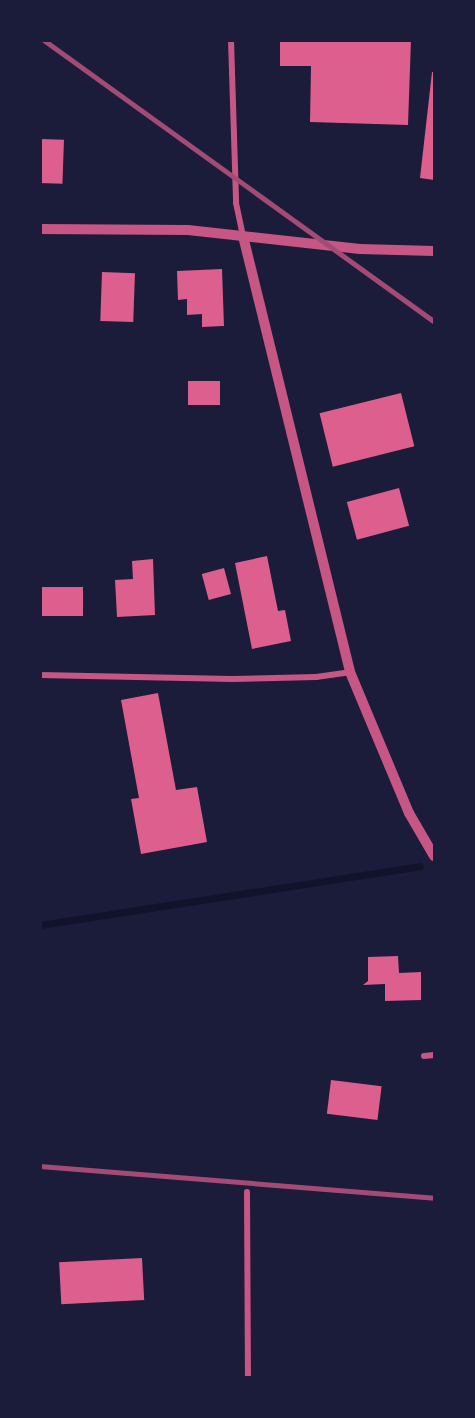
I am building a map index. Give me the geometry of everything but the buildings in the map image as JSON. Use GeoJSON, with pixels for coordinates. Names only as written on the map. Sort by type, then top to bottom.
{"type":"FeatureCollection","features":[{"type":"Feature","properties":{"kind":"street"},"geometry":{"type":"LineString","coordinates":[[231,40],[236,203],[350,672],[409,813],[435,856]]}},
{"type":"Feature","properties":{"kind":"street"},"geometry":{"type":"LineString","coordinates":[[40,229],[188,230],[360,249],[435,251]]}},
{"type":"Feature","properties":{"kind":"street"},"geometry":{"type":"LineString","coordinates":[[40,675],[232,679],[316,677],[350,672]]}},
{"type":"Feature","properties":{"kind":"street"},"geometry":{"type":"LineString","coordinates":[[424,1056],[435,1055]]}},
{"type":"Feature","properties":{"kind":"street"},"geometry":{"type":"LineString","coordinates":[[247,1192],[248,1377]]}},
{"type":"Feature","properties":{"kind":"waterway"},"geometry":{"type":"LineString","coordinates":[[40,925],[419,866]]}},
{"type":"Feature","properties":{"kind":"railway"},"geometry":{"type":"LineString","coordinates":[[44,40],[434,321]]}},
{"type":"Feature","properties":{"kind":"railway"},"geometry":{"type":"LineString","coordinates":[[40,1166],[434,1198]]}}]}
